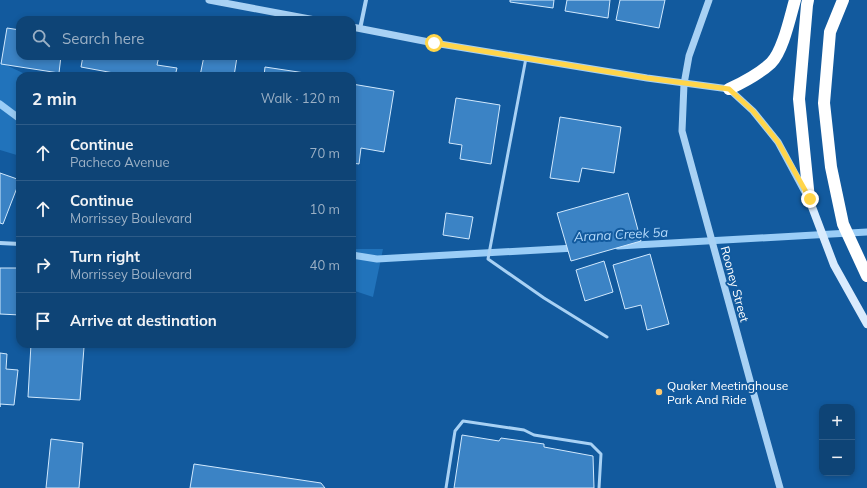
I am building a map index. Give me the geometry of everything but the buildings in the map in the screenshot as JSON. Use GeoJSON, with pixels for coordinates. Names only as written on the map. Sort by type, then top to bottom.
{"type":"FeatureCollection","features":[{"type":"Feature","properties":{"kind":"highway"},"geometry":{"type":"LineString","coordinates":[[729,89],[750,79],[772,62],[782,45],[795,0]]}},
{"type":"Feature","properties":{"kind":"highway"},"geometry":{"type":"LineString","coordinates":[[808,0],[799,99],[810,199]]}},
{"type":"Feature","properties":{"kind":"highway"},"geometry":{"type":"LineString","coordinates":[[843,0],[830,32],[824,103],[831,167],[843,224],[867,276]]}},
{"type":"Feature","properties":{"kind":"main road"},"geometry":{"type":"LineString","coordinates":[[810,199],[834,265],[867,324]]}},
{"type":"Feature","properties":{"kind":"street"},"geometry":{"type":"LineString","coordinates":[[209,0],[294,16]]}},
{"type":"Feature","properties":{"kind":"street"},"geometry":{"type":"LineString","coordinates":[[360,29],[366,0]]}},
{"type":"Feature","properties":{"kind":"street","name":"Rooney Street"},"geometry":{"type":"LineString","coordinates":[[709,0],[690,56],[684,84],[682,131],[780,488]]}},
{"type":"Feature","properties":{"kind":"street"},"geometry":{"type":"LineString","coordinates":[[356,28],[684,84],[729,89],[753,111],[778,142],[810,199]]}},
{"type":"Feature","properties":{"kind":"street"},"geometry":{"type":"LineString","coordinates":[[0,243],[16,244]]}},
{"type":"Feature","properties":{"kind":"lane"},"geometry":{"type":"LineString","coordinates":[[526,58],[488,259],[544,298],[607,337]]}},
{"type":"Feature","properties":{"kind":"lane"},"geometry":{"type":"LineString","coordinates":[[446,488],[455,431],[463,421],[524,430],[534,435],[591,444],[601,454],[599,488]]}},
{"type":"Feature","properties":{"kind":"shaded area"},"geometry":{"type":"Polygon","coordinates":[[[0,62],[21,72],[16,72],[16,155],[0,150],[0,62]]]}},
{"type":"Feature","properties":{"kind":"shaded area"},"geometry":{"type":"Polygon","coordinates":[[[356,249],[383,249],[373,297],[356,291],[356,249]]]}},
{"type":"Feature","properties":{"kind":"waterway"},"geometry":{"type":"LineString","coordinates":[[0,104],[16,116]]}},
{"type":"Feature","properties":{"kind":"waterway","name":"Arana Creek 5a"},"geometry":{"type":"LineString","coordinates":[[618,246],[867,232]]}},
{"type":"Feature","properties":{"kind":"waterway","name":"Arana Creek 5a"},"geometry":{"type":"LineString","coordinates":[[356,256],[377,259],[575,248]]}},
{"type":"Feature","properties":{"kind":"place","name":"Quaker Meetinghouse Park And Ride"},"geometry":{"type":"Point","coordinates":[659,392]}},
{"type":"Feature","properties":{"kind":"route"},"geometry":{"type":"LineString","coordinates":[[434,43],[684,84],[729,89],[753,111],[778,142],[810,199]]}}]}
